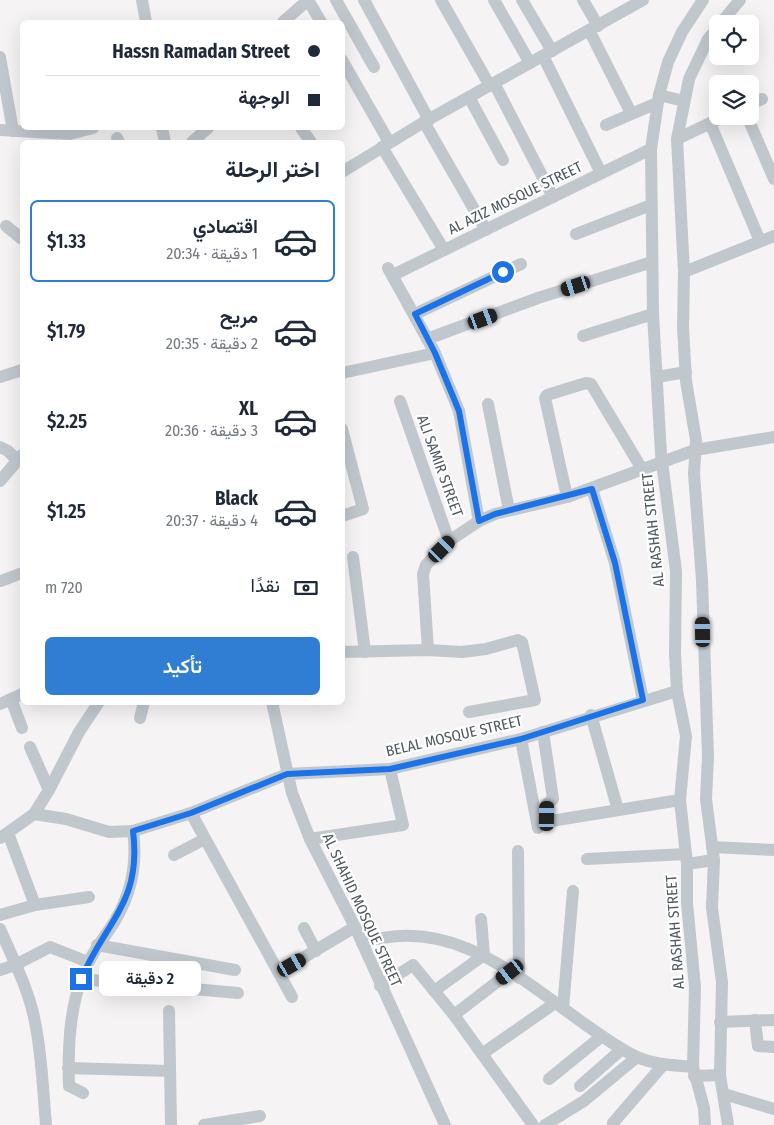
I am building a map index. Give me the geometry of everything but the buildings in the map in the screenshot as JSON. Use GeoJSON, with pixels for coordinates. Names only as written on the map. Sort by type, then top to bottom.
{"type":"FeatureCollection","features":[{"type":"Feature","properties":{"kind":"street"},"geometry":{"type":"LineString","coordinates":[[142,0],[146,20]]}},
{"type":"Feature","properties":{"kind":"street"},"geometry":{"type":"LineString","coordinates":[[285,20],[308,0],[320,20]]}},
{"type":"Feature","properties":{"kind":"street"},"geometry":{"type":"LineString","coordinates":[[336,0],[374,67]]}},
{"type":"Feature","properties":{"kind":"street"},"geometry":{"type":"LineString","coordinates":[[364,0],[426,121],[486,230]]}},
{"type":"Feature","properties":{"kind":"street"},"geometry":{"type":"LineString","coordinates":[[441,0],[492,85],[553,197]]}},
{"type":"Feature","properties":{"kind":"street"},"geometry":{"type":"LineString","coordinates":[[494,0],[530,63]]}},
{"type":"Feature","properties":{"kind":"street"},"geometry":{"type":"LineString","coordinates":[[522,0],[602,173]]}},
{"type":"Feature","properties":{"kind":"street"},"geometry":{"type":"LineString","coordinates":[[583,0],[593,28],[631,113]]}},
{"type":"Feature","properties":{"kind":"street"},"geometry":{"type":"LineString","coordinates":[[345,170],[426,121],[643,0]]}},
{"type":"Feature","properties":{"kind":"street","name":"AL RASHAH STREET"},"geometry":{"type":"LineString","coordinates":[[703,0],[682,32],[668,62],[651,149],[653,314],[671,374],[688,400],[695,429],[691,451],[702,580],[708,757],[706,799],[712,846],[712,908],[720,958],[720,1022],[704,1074]]}},
{"type":"Feature","properties":{"kind":"street"},"geometry":{"type":"LineString","coordinates":[[728,15],[740,0]]}},
{"type":"Feature","properties":{"kind":"street","name":"AL RASHAH STREET"},"geometry":{"type":"LineString","coordinates":[[705,1125],[702,1097],[704,1074],[687,903],[689,860],[680,800],[686,736],[677,691],[674,629],[676,571],[666,460],[671,374],[683,327],[684,272],[677,139],[680,100],[709,38]]}},
{"type":"Feature","properties":{"kind":"street"},"geometry":{"type":"LineString","coordinates":[[0,58],[6,131],[70,134],[85,130]]}},
{"type":"Feature","properties":{"kind":"street"},"geometry":{"type":"LineString","coordinates":[[345,66],[444,250]]}},
{"type":"Feature","properties":{"kind":"street"},"geometry":{"type":"LineString","coordinates":[[469,97],[503,160]]}},
{"type":"Feature","properties":{"kind":"street"},"geometry":{"type":"LineString","coordinates":[[606,126],[660,98],[680,100]]}},
{"type":"Feature","properties":{"kind":"street"},"geometry":{"type":"LineString","coordinates":[[677,139],[709,123]]}},
{"type":"Feature","properties":{"kind":"street"},"geometry":{"type":"LineString","coordinates":[[711,125],[760,241]]}},
{"type":"Feature","properties":{"kind":"street"},"geometry":{"type":"LineString","coordinates":[[751,125],[774,179]]}},
{"type":"Feature","properties":{"kind":"street"},"geometry":{"type":"LineString","coordinates":[[194,140],[206,130]]}},
{"type":"Feature","properties":{"kind":"street"},"geometry":{"type":"LineString","coordinates":[[302,130],[309,140]]}},
{"type":"Feature","properties":{"kind":"street","name":"AL AZIZ MOSQUE STREET"},"geometry":{"type":"LineString","coordinates":[[415,314],[390,272],[444,250],[651,149]]}},
{"type":"Feature","properties":{"kind":"street"},"geometry":{"type":"LineString","coordinates":[[576,234],[652,205]]}},
{"type":"Feature","properties":{"kind":"street"},"geometry":{"type":"LineString","coordinates":[[6,226],[20,237]]}},
{"type":"Feature","properties":{"kind":"street"},"geometry":{"type":"LineString","coordinates":[[684,272],[774,236]]}},
{"type":"Feature","properties":{"kind":"street"},"geometry":{"type":"LineString","coordinates":[[428,339],[538,298],[652,262]]}},
{"type":"Feature","properties":{"kind":"street"},"geometry":{"type":"LineString","coordinates":[[479,521],[459,411],[435,353],[415,314],[521,264]]}},
{"type":"Feature","properties":{"kind":"street"},"geometry":{"type":"LineString","coordinates":[[583,336],[653,314]]}},
{"type":"Feature","properties":{"kind":"street"},"geometry":{"type":"LineString","coordinates":[[345,372],[435,353]]}},
{"type":"Feature","properties":{"kind":"street"},"geometry":{"type":"LineString","coordinates":[[0,377],[20,371]]}},
{"type":"Feature","properties":{"kind":"street"},"geometry":{"type":"LineString","coordinates":[[567,497],[545,398],[547,395],[586,383],[591,384],[642,469]]}},
{"type":"Feature","properties":{"kind":"street","name":"ALI SAMIR STREET"},"geometry":{"type":"LineString","coordinates":[[400,402],[450,541]]}},
{"type":"Feature","properties":{"kind":"street"},"geometry":{"type":"LineString","coordinates":[[488,404],[509,510]]}},
{"type":"Feature","properties":{"kind":"street"},"geometry":{"type":"LineString","coordinates":[[428,650],[422,574],[426,566],[450,541],[479,521],[509,510],[567,497],[592,489],[691,451],[774,437]]}},
{"type":"Feature","properties":{"kind":"street"},"geometry":{"type":"LineString","coordinates":[[345,440],[363,507],[361,511],[345,515]]}},
{"type":"Feature","properties":{"kind":"street"},"geometry":{"type":"LineString","coordinates":[[0,447],[20,458],[0,481]]}},
{"type":"Feature","properties":{"kind":"street"},"geometry":{"type":"LineString","coordinates":[[592,489],[615,563],[643,700]]}},
{"type":"Feature","properties":{"kind":"street"},"geometry":{"type":"LineString","coordinates":[[353,557],[365,652]]}},
{"type":"Feature","properties":{"kind":"street"},"geometry":{"type":"LineString","coordinates":[[0,580],[20,574]]}},
{"type":"Feature","properties":{"kind":"street"},"geometry":{"type":"LineString","coordinates":[[345,652],[428,650],[462,652],[486,649],[518,640],[522,642],[534,700],[469,712]]}},
{"type":"Feature","properties":{"kind":"street","name":"BELAL MOSQUE STREET"},"geometry":{"type":"LineString","coordinates":[[34,814],[66,819],[109,832],[133,831],[191,813],[287,774],[390,769],[521,739],[591,715],[677,691]]}},
{"type":"Feature","properties":{"kind":"street"},"geometry":{"type":"LineString","coordinates":[[11,699],[22,728]]}},
{"type":"Feature","properties":{"kind":"street"},"geometry":{"type":"LineString","coordinates":[[35,905],[2,836],[34,814],[49,790],[79,732],[97,705]]}},
{"type":"Feature","properties":{"kind":"street"},"geometry":{"type":"LineString","coordinates":[[140,718],[143,705]]}},
{"type":"Feature","properties":{"kind":"street","name":"AL SHAHID MOSQUE STREET"},"geometry":{"type":"LineString","coordinates":[[273,705],[287,774],[310,839],[355,928],[445,1125]]}},
{"type":"Feature","properties":{"kind":"street"},"geometry":{"type":"LineString","coordinates":[[591,715],[618,810]]}},
{"type":"Feature","properties":{"kind":"street"},"geometry":{"type":"LineString","coordinates":[[543,732],[553,799],[547,804],[547,816],[552,821],[680,800]]}},
{"type":"Feature","properties":{"kind":"street"},"geometry":{"type":"LineString","coordinates":[[521,739],[538,828]]}},
{"type":"Feature","properties":{"kind":"street"},"geometry":{"type":"LineString","coordinates":[[30,747],[49,790]]}},
{"type":"Feature","properties":{"kind":"street"},"geometry":{"type":"LineString","coordinates":[[310,839],[403,825],[390,769]]}},
{"type":"Feature","properties":{"kind":"street"},"geometry":{"type":"LineString","coordinates":[[191,813],[292,996]]}},
{"type":"Feature","properties":{"kind":"street"},"geometry":{"type":"LineString","coordinates":[[83,1092],[69,1087],[68,1068],[72,1013],[81,979],[88,962],[119,915],[132,882],[135,865],[133,831]]}},
{"type":"Feature","properties":{"kind":"street"},"geometry":{"type":"LineString","coordinates":[[174,856],[205,839]]}},
{"type":"Feature","properties":{"kind":"street"},"geometry":{"type":"LineString","coordinates":[[712,846],[774,850]]}},
{"type":"Feature","properties":{"kind":"street"},"geometry":{"type":"LineString","coordinates":[[514,975],[518,851]]}},
{"type":"Feature","properties":{"kind":"street"},"geometry":{"type":"LineString","coordinates":[[587,859],[711,860]]}},
{"type":"Feature","properties":{"kind":"street"},"geometry":{"type":"LineString","coordinates":[[559,1006],[572,891]]}},
{"type":"Feature","properties":{"kind":"street"},"geometry":{"type":"LineString","coordinates":[[0,916],[35,905],[90,898]]}},
{"type":"Feature","properties":{"kind":"street"},"geometry":{"type":"LineString","coordinates":[[481,919],[484,955]]}},
{"type":"Feature","properties":{"kind":"street"},"geometry":{"type":"LineString","coordinates":[[304,928],[316,950]]}},
{"type":"Feature","properties":{"kind":"street"},"geometry":{"type":"LineString","coordinates":[[279,972],[355,928]]}},
{"type":"Feature","properties":{"kind":"street"},"geometry":{"type":"LineString","coordinates":[[0,929],[35,1020],[40,1053],[46,1125]]}},
{"type":"Feature","properties":{"kind":"street"},"geometry":{"type":"LineString","coordinates":[[362,943],[399,934],[418,934],[454,942],[484,955],[602,1036],[637,1057],[704,1074]]}},
{"type":"Feature","properties":{"kind":"street"},"geometry":{"type":"LineString","coordinates":[[97,946],[235,970]]}},
{"type":"Feature","properties":{"kind":"street"},"geometry":{"type":"LineString","coordinates":[[0,970],[15,965],[50,947],[88,962]]}},
{"type":"Feature","properties":{"kind":"street"},"geometry":{"type":"LineString","coordinates":[[434,991],[484,955]]}},
{"type":"Feature","properties":{"kind":"street"},"geometry":{"type":"LineString","coordinates":[[380,986],[412,964],[454,1015],[533,1125]]}},
{"type":"Feature","properties":{"kind":"street"},"geometry":{"type":"LineString","coordinates":[[454,1015],[514,975]]}},
{"type":"Feature","properties":{"kind":"street"},"geometry":{"type":"LineString","coordinates":[[81,979],[238,993]]}},
{"type":"Feature","properties":{"kind":"street"},"geometry":{"type":"LineString","coordinates":[[482,1054],[559,1006]]}},
{"type":"Feature","properties":{"kind":"street"},"geometry":{"type":"LineString","coordinates":[[169,1011],[170,1125]]}},
{"type":"Feature","properties":{"kind":"street"},"geometry":{"type":"LineString","coordinates":[[755,1020],[757,1045],[760,1048],[774,1047]]}},
{"type":"Feature","properties":{"kind":"street"},"geometry":{"type":"LineString","coordinates":[[720,1022],[774,1020]]}},
{"type":"Feature","properties":{"kind":"street"},"geometry":{"type":"LineString","coordinates":[[549,1079],[602,1036]]}},
{"type":"Feature","properties":{"kind":"street"},"geometry":{"type":"LineString","coordinates":[[580,1086],[622,1049]]}},
{"type":"Feature","properties":{"kind":"street"},"geometry":{"type":"LineString","coordinates":[[545,1125],[584,1100],[637,1057]]}},
{"type":"Feature","properties":{"kind":"street"},"geometry":{"type":"LineString","coordinates":[[613,1123],[663,1065]]}},
{"type":"Feature","properties":{"kind":"street"},"geometry":{"type":"LineString","coordinates":[[68,1068],[170,1071]]}},
{"type":"Feature","properties":{"kind":"street","name":"AL RASHAH STREET"},"geometry":{"type":"LineString","coordinates":[[704,1074],[724,1094],[728,1125]]}},
{"type":"Feature","properties":{"kind":"street"},"geometry":{"type":"LineString","coordinates":[[724,1094],[774,1109]]}},
{"type":"Feature","properties":{"kind":"street"},"geometry":{"type":"LineString","coordinates":[[204,1125],[260,1116]]}},
{"type":"Feature","properties":{"kind":"route"},"geometry":{"type":"LineString","coordinates":[[81,979],[97,946],[119,915],[132,882],[135,865],[133,831],[191,813],[287,774],[390,769],[521,739],[591,715],[643,700],[615,563],[592,489],[567,497],[509,510],[479,521],[459,411],[435,353],[415,314],[503,272]]}}]}
